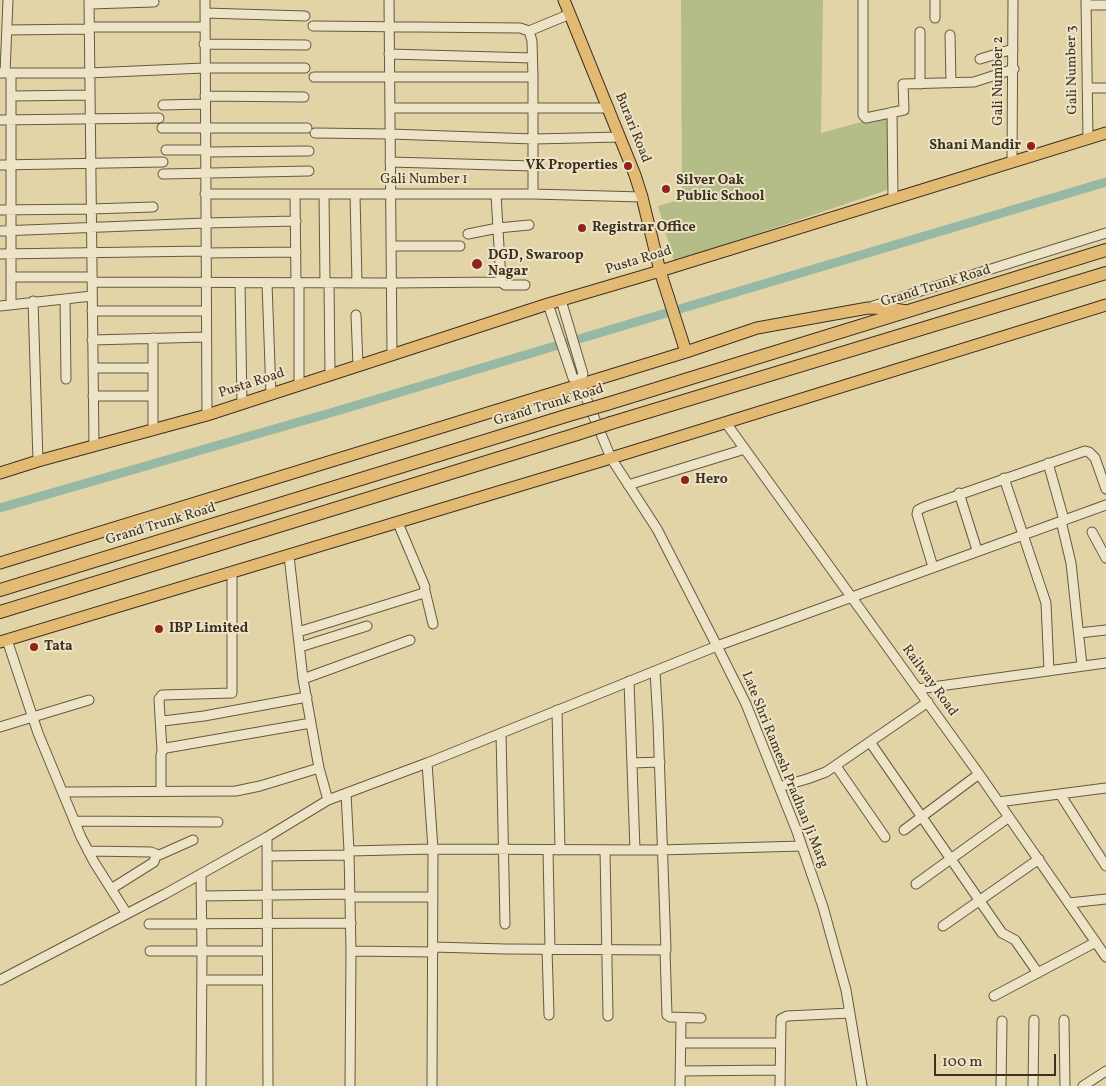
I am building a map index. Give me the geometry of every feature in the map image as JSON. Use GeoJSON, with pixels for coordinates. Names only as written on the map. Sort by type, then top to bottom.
{"type":"FeatureCollection","features":[{"type":"Feature","properties":{"kind":"highway","name":"Grand Trunk Road"},"geometry":{"type":"LineString","coordinates":[[0,590],[1106,250]]}},
{"type":"Feature","properties":{"kind":"highway"},"geometry":{"type":"LineString","coordinates":[[0,612],[611,423],[1106,273]]}},
{"type":"Feature","properties":{"kind":"main road","name":"Burari Road"},"geometry":{"type":"LineString","coordinates":[[564,0],[620,137],[642,197],[660,271],[686,352]]}},
{"type":"Feature","properties":{"kind":"main road","name":"Pusta Road"},"geometry":{"type":"LineString","coordinates":[[0,474],[38,461],[242,404],[392,353],[548,304],[1106,133]]}},
{"type":"Feature","properties":{"kind":"main road"},"geometry":{"type":"LineString","coordinates":[[4,641],[232,574],[1106,306]]}},
{"type":"Feature","properties":{"kind":"main road"},"geometry":{"type":"LineString","coordinates":[[0,563],[580,382],[686,352],[758,328],[868,308],[894,308],[907,311]]}},
{"type":"Feature","properties":{"kind":"street"},"geometry":{"type":"LineString","coordinates":[[8,0],[4,28],[5,73],[12,96],[11,305]]}},
{"type":"Feature","properties":{"kind":"street"},"geometry":{"type":"LineString","coordinates":[[205,0],[207,414]]}},
{"type":"Feature","properties":{"kind":"street"},"geometry":{"type":"LineString","coordinates":[[389,0],[392,353]]}},
{"type":"Feature","properties":{"kind":"street"},"geometry":{"type":"LineString","coordinates":[[863,0],[864,115],[869,118],[904,110],[903,84],[974,82],[1014,69]]}},
{"type":"Feature","properties":{"kind":"street"},"geometry":{"type":"LineString","coordinates":[[935,0],[935,18]]}},
{"type":"Feature","properties":{"kind":"street","name":"Gali Number 2"},"geometry":{"type":"LineString","coordinates":[[1012,162],[1013,0]]}},
{"type":"Feature","properties":{"kind":"street"},"geometry":{"type":"LineString","coordinates":[[94,446],[89,2],[154,2]]}},
{"type":"Feature","properties":{"kind":"street"},"geometry":{"type":"LineString","coordinates":[[1086,2],[1106,4]]}},
{"type":"Feature","properties":{"kind":"street","name":"Gali Number 3"},"geometry":{"type":"LineString","coordinates":[[1086,2],[1088,139]]}},
{"type":"Feature","properties":{"kind":"street"},"geometry":{"type":"LineString","coordinates":[[205,13],[305,16]]}},
{"type":"Feature","properties":{"kind":"street"},"geometry":{"type":"LineString","coordinates":[[313,26],[520,28],[529,31],[570,14]]}},
{"type":"Feature","properties":{"kind":"street"},"geometry":{"type":"LineString","coordinates":[[4,28],[204,27]]}},
{"type":"Feature","properties":{"kind":"street"},"geometry":{"type":"LineString","coordinates":[[529,31],[532,41],[534,194]]}},
{"type":"Feature","properties":{"kind":"street"},"geometry":{"type":"LineString","coordinates":[[920,32],[920,84]]}},
{"type":"Feature","properties":{"kind":"street"},"geometry":{"type":"LineString","coordinates":[[950,35],[951,83]]}},
{"type":"Feature","properties":{"kind":"street"},"geometry":{"type":"LineString","coordinates":[[204,44],[306,44]]}},
{"type":"Feature","properties":{"kind":"street"},"geometry":{"type":"LineString","coordinates":[[980,59],[1013,49]]}},
{"type":"Feature","properties":{"kind":"street"},"geometry":{"type":"LineString","coordinates":[[389,54],[532,58]]}},
{"type":"Feature","properties":{"kind":"street"},"geometry":{"type":"LineString","coordinates":[[5,73],[89,74],[204,68],[305,68]]}},
{"type":"Feature","properties":{"kind":"street"},"geometry":{"type":"LineString","coordinates":[[314,78],[533,77]]}},
{"type":"Feature","properties":{"kind":"street"},"geometry":{"type":"LineString","coordinates":[[1087,88],[1106,88]]}},
{"type":"Feature","properties":{"kind":"street"},"geometry":{"type":"LineString","coordinates":[[12,96],[90,95]]}},
{"type":"Feature","properties":{"kind":"street"},"geometry":{"type":"LineString","coordinates":[[163,105],[205,100],[304,97]]}},
{"type":"Feature","properties":{"kind":"street"},"geometry":{"type":"LineString","coordinates":[[390,108],[608,108]]}},
{"type":"Feature","properties":{"kind":"street"},"geometry":{"type":"LineString","coordinates":[[892,112],[893,198]]}},
{"type":"Feature","properties":{"kind":"street"},"geometry":{"type":"LineString","coordinates":[[0,120],[159,118]]}},
{"type":"Feature","properties":{"kind":"street"},"geometry":{"type":"LineString","coordinates":[[162,128],[307,128]]}},
{"type":"Feature","properties":{"kind":"street"},"geometry":{"type":"LineString","coordinates":[[315,133],[534,138],[620,137]]}},
{"type":"Feature","properties":{"kind":"street"},"geometry":{"type":"LineString","coordinates":[[166,150],[309,151]]}},
{"type":"Feature","properties":{"kind":"street"},"geometry":{"type":"LineString","coordinates":[[0,165],[163,162]]}},
{"type":"Feature","properties":{"kind":"street"},"geometry":{"type":"LineString","coordinates":[[390,162],[533,166]]}},
{"type":"Feature","properties":{"kind":"street"},"geometry":{"type":"LineString","coordinates":[[163,174],[309,171]]}},
{"type":"Feature","properties":{"kind":"street","name":"Gali Number 1"},"geometry":{"type":"LineString","coordinates":[[205,194],[390,193],[642,197]]}},
{"type":"Feature","properties":{"kind":"street"},"geometry":{"type":"LineString","coordinates":[[295,194],[299,384]]}},
{"type":"Feature","properties":{"kind":"street"},"geometry":{"type":"LineString","coordinates":[[324,194],[330,374]]}},
{"type":"Feature","properties":{"kind":"street"},"geometry":{"type":"LineString","coordinates":[[355,194],[357,283]]}},
{"type":"Feature","properties":{"kind":"street"},"geometry":{"type":"LineString","coordinates":[[496,194],[501,282]]}},
{"type":"Feature","properties":{"kind":"street"},"geometry":{"type":"LineString","coordinates":[[0,210],[153,207]]}},
{"type":"Feature","properties":{"kind":"street"},"geometry":{"type":"LineString","coordinates":[[0,231],[296,221]]}},
{"type":"Feature","properties":{"kind":"street"},"geometry":{"type":"LineString","coordinates":[[468,234],[498,228],[529,225]]}},
{"type":"Feature","properties":{"kind":"street"},"geometry":{"type":"LineString","coordinates":[[868,308],[1106,233]]}},
{"type":"Feature","properties":{"kind":"street"},"geometry":{"type":"LineString","coordinates":[[391,246],[460,246]]}},
{"type":"Feature","properties":{"kind":"street"},"geometry":{"type":"LineString","coordinates":[[0,254],[296,252]]}},
{"type":"Feature","properties":{"kind":"street"},"geometry":{"type":"LineString","coordinates":[[11,277],[240,283],[391,284],[501,282],[505,285],[525,285]]}},
{"type":"Feature","properties":{"kind":"street"},"geometry":{"type":"LineString","coordinates":[[240,283],[242,404]]}},
{"type":"Feature","properties":{"kind":"street"},"geometry":{"type":"LineString","coordinates":[[267,283],[271,394]]}},
{"type":"Feature","properties":{"kind":"street"},"geometry":{"type":"LineString","coordinates":[[0,306],[92,296]]}},
{"type":"Feature","properties":{"kind":"street"},"geometry":{"type":"LineString","coordinates":[[65,298],[66,379]]}},
{"type":"Feature","properties":{"kind":"street"},"geometry":{"type":"LineString","coordinates":[[548,304],[573,378],[580,382],[583,374],[562,300]]}},
{"type":"Feature","properties":{"kind":"street"},"geometry":{"type":"LineString","coordinates":[[33,301],[38,461]]}},
{"type":"Feature","properties":{"kind":"street"},"geometry":{"type":"LineString","coordinates":[[92,311],[206,311]]}},
{"type":"Feature","properties":{"kind":"street"},"geometry":{"type":"LineString","coordinates":[[356,315],[358,365]]}},
{"type":"Feature","properties":{"kind":"street"},"geometry":{"type":"LineString","coordinates":[[92,340],[206,337]]}},
{"type":"Feature","properties":{"kind":"street"},"geometry":{"type":"LineString","coordinates":[[153,338],[153,429]]}},
{"type":"Feature","properties":{"kind":"street"},"geometry":{"type":"LineString","coordinates":[[93,368],[153,368]]}},
{"type":"Feature","properties":{"kind":"street","name":"Late Shri Ramesh Pradhan Ji Marg"},"geometry":{"type":"LineString","coordinates":[[580,382],[611,458],[657,529],[746,704],[802,846],[823,908],[850,1013],[862,1086]]}},
{"type":"Feature","properties":{"kind":"street"},"geometry":{"type":"LineString","coordinates":[[93,396],[153,396]]}},
{"type":"Feature","properties":{"kind":"street","name":"Railway Road"},"geometry":{"type":"LineString","coordinates":[[726,423],[928,702],[1106,957]]}},
{"type":"Feature","properties":{"kind":"street"},"geometry":{"type":"LineString","coordinates":[[628,485],[745,449]]}},
{"type":"Feature","properties":{"kind":"street"},"geometry":{"type":"LineString","coordinates":[[933,567],[917,514],[918,510],[924,506],[1080,452],[1089,452],[1095,458],[1106,490]]}},
{"type":"Feature","properties":{"kind":"street"},"geometry":{"type":"LineString","coordinates":[[1048,463],[1063,520],[1071,563],[1082,666]]}},
{"type":"Feature","properties":{"kind":"street"},"geometry":{"type":"LineString","coordinates":[[1004,478],[1046,603],[1048,671]]}},
{"type":"Feature","properties":{"kind":"street"},"geometry":{"type":"LineString","coordinates":[[959,494],[978,550]]}},
{"type":"Feature","properties":{"kind":"street"},"geometry":{"type":"LineString","coordinates":[[0,980],[201,875],[328,800],[346,792],[427,763],[717,646],[1106,505]]}},
{"type":"Feature","properties":{"kind":"street"},"geometry":{"type":"LineString","coordinates":[[398,523],[425,591],[433,624]]}},
{"type":"Feature","properties":{"kind":"street"},"geometry":{"type":"LineString","coordinates":[[1092,532],[1106,558]]}},
{"type":"Feature","properties":{"kind":"street"},"geometry":{"type":"LineString","coordinates":[[289,556],[303,680],[319,768],[328,800]]}},
{"type":"Feature","properties":{"kind":"street"},"geometry":{"type":"LineString","coordinates":[[161,792],[162,751],[159,699],[162,695],[232,693],[232,574]]}},
{"type":"Feature","properties":{"kind":"street"},"geometry":{"type":"LineString","coordinates":[[298,632],[422,594],[425,591]]}},
{"type":"Feature","properties":{"kind":"street"},"geometry":{"type":"LineString","coordinates":[[300,647],[367,626]]}},
{"type":"Feature","properties":{"kind":"street"},"geometry":{"type":"LineString","coordinates":[[1079,633],[1106,630]]}},
{"type":"Feature","properties":{"kind":"street"},"geometry":{"type":"LineString","coordinates":[[303,680],[410,640]]}},
{"type":"Feature","properties":{"kind":"street"},"geometry":{"type":"LineString","coordinates":[[4,641],[88,851],[127,914]]}},
{"type":"Feature","properties":{"kind":"street"},"geometry":{"type":"LineString","coordinates":[[918,689],[1106,663]]}},
{"type":"Feature","properties":{"kind":"street"},"geometry":{"type":"LineString","coordinates":[[655,671],[664,850],[667,1015],[670,1017],[701,1018]]}},
{"type":"Feature","properties":{"kind":"street"},"geometry":{"type":"LineString","coordinates":[[629,681],[634,850]]}},
{"type":"Feature","properties":{"kind":"street"},"geometry":{"type":"LineString","coordinates":[[160,723],[307,697]]}},
{"type":"Feature","properties":{"kind":"street"},"geometry":{"type":"LineString","coordinates":[[0,727],[89,700]]}},
{"type":"Feature","properties":{"kind":"street"},"geometry":{"type":"LineString","coordinates":[[779,787],[807,779],[836,766],[928,702]]}},
{"type":"Feature","properties":{"kind":"street"},"geometry":{"type":"LineString","coordinates":[[557,710],[560,850]]}},
{"type":"Feature","properties":{"kind":"street"},"geometry":{"type":"LineString","coordinates":[[162,751],[170,746],[311,723]]}},
{"type":"Feature","properties":{"kind":"street"},"geometry":{"type":"LineString","coordinates":[[501,733],[505,924]]}},
{"type":"Feature","properties":{"kind":"street"},"geometry":{"type":"LineString","coordinates":[[870,742],[1002,933],[1014,939],[1038,973]]}},
{"type":"Feature","properties":{"kind":"street"},"geometry":{"type":"LineString","coordinates":[[632,763],[660,762]]}},
{"type":"Feature","properties":{"kind":"street"},"geometry":{"type":"LineString","coordinates":[[427,763],[433,849],[432,1086]]}},
{"type":"Feature","properties":{"kind":"street"},"geometry":{"type":"LineString","coordinates":[[836,766],[885,837]]}},
{"type":"Feature","properties":{"kind":"street"},"geometry":{"type":"LineString","coordinates":[[63,792],[236,791],[260,786],[319,768]]}},
{"type":"Feature","properties":{"kind":"street"},"geometry":{"type":"LineString","coordinates":[[904,830],[979,774]]}},
{"type":"Feature","properties":{"kind":"street"},"geometry":{"type":"LineString","coordinates":[[998,802],[1106,788]]}},
{"type":"Feature","properties":{"kind":"street"},"geometry":{"type":"LineString","coordinates":[[346,792],[351,923],[350,1086]]}},
{"type":"Feature","properties":{"kind":"street"},"geometry":{"type":"LineString","coordinates":[[1060,794],[1106,866]]}},
{"type":"Feature","properties":{"kind":"street"},"geometry":{"type":"LineString","coordinates":[[916,884],[1009,817]]}},
{"type":"Feature","properties":{"kind":"street"},"geometry":{"type":"LineString","coordinates":[[75,822],[218,822]]}},
{"type":"Feature","properties":{"kind":"street"},"geometry":{"type":"LineString","coordinates":[[267,837],[268,1086]]}},
{"type":"Feature","properties":{"kind":"street"},"geometry":{"type":"LineString","coordinates":[[111,889],[154,862],[157,856],[193,840]]}},
{"type":"Feature","properties":{"kind":"street"},"geometry":{"type":"LineString","coordinates":[[267,856],[433,849],[664,850],[802,846]]}},
{"type":"Feature","properties":{"kind":"street"},"geometry":{"type":"LineString","coordinates":[[1095,849],[1106,847]]}},
{"type":"Feature","properties":{"kind":"street"},"geometry":{"type":"LineString","coordinates":[[548,850],[549,1015]]}},
{"type":"Feature","properties":{"kind":"street"},"geometry":{"type":"LineString","coordinates":[[605,850],[608,1016]]}},
{"type":"Feature","properties":{"kind":"street"},"geometry":{"type":"LineString","coordinates":[[88,851],[151,852],[157,856]]}},
{"type":"Feature","properties":{"kind":"street"},"geometry":{"type":"LineString","coordinates":[[943,926],[1039,859]]}},
{"type":"Feature","properties":{"kind":"street"},"geometry":{"type":"LineString","coordinates":[[201,875],[201,1086]]}},
{"type":"Feature","properties":{"kind":"street"},"geometry":{"type":"LineString","coordinates":[[201,896],[433,897]]}},
{"type":"Feature","properties":{"kind":"street"},"geometry":{"type":"LineString","coordinates":[[1069,903],[1106,899]]}},
{"type":"Feature","properties":{"kind":"street"},"geometry":{"type":"LineString","coordinates":[[149,924],[351,923]]}},
{"type":"Feature","properties":{"kind":"street"},"geometry":{"type":"LineString","coordinates":[[994,996],[1096,942]]}},
{"type":"Feature","properties":{"kind":"street"},"geometry":{"type":"LineString","coordinates":[[351,951],[433,949],[665,950]]}},
{"type":"Feature","properties":{"kind":"street"},"geometry":{"type":"LineString","coordinates":[[150,951],[267,952]]}},
{"type":"Feature","properties":{"kind":"street"},"geometry":{"type":"LineString","coordinates":[[202,980],[267,980]]}},
{"type":"Feature","properties":{"kind":"street"},"geometry":{"type":"LineString","coordinates":[[780,1086],[780,1023],[783,1017],[850,1013]]}},
{"type":"Feature","properties":{"kind":"street"},"geometry":{"type":"LineString","coordinates":[[1033,1086],[1034,1020]]}},
{"type":"Feature","properties":{"kind":"street"},"geometry":{"type":"LineString","coordinates":[[1064,1020],[1064,1086]]}},
{"type":"Feature","properties":{"kind":"street"},"geometry":{"type":"LineString","coordinates":[[1001,1086],[1002,1021]]}},
{"type":"Feature","properties":{"kind":"street"},"geometry":{"type":"LineString","coordinates":[[680,1086],[682,1022]]}},
{"type":"Feature","properties":{"kind":"street"},"geometry":{"type":"LineString","coordinates":[[682,1043],[780,1043]]}},
{"type":"Feature","properties":{"kind":"street"},"geometry":{"type":"LineString","coordinates":[[681,1071],[780,1070]]}},
{"type":"Feature","properties":{"kind":"street"},"geometry":{"type":"LineString","coordinates":[[1083,1086],[1106,1071]]}},
{"type":"Feature","properties":{"kind":"green space"},"geometry":{"type":"Polygon","coordinates":[[[681,0],[823,0],[821,133],[890,114],[887,190],[674,262],[658,206],[682,199],[681,0]]]}},
{"type":"Feature","properties":{"kind":"waterway"},"geometry":{"type":"LineString","coordinates":[[0,508],[337,411],[1106,182]]}},
{"type":"Feature","properties":{"kind":"place","name":"Shani Mandir"},"geometry":{"type":"Point","coordinates":[1031,146]}},
{"type":"Feature","properties":{"kind":"place","name":"VK Properties"},"geometry":{"type":"Point","coordinates":[628,166]}},
{"type":"Feature","properties":{"kind":"place","name":"Silver Oak Public School"},"geometry":{"type":"Point","coordinates":[666,189]}},
{"type":"Feature","properties":{"kind":"place","name":"Registrar Office"},"geometry":{"type":"Point","coordinates":[582,228]}},
{"type":"Feature","properties":{"kind":"place","name":"DGD, Swaroop Nagar"},"geometry":{"type":"Point","coordinates":[477,264]}},
{"type":"Feature","properties":{"kind":"place","name":"Hero"},"geometry":{"type":"Point","coordinates":[685,480]}},
{"type":"Feature","properties":{"kind":"place","name":"IBP Limited"},"geometry":{"type":"Point","coordinates":[159,629]}},
{"type":"Feature","properties":{"kind":"place","name":"Tata"},"geometry":{"type":"Point","coordinates":[34,647]}}]}
